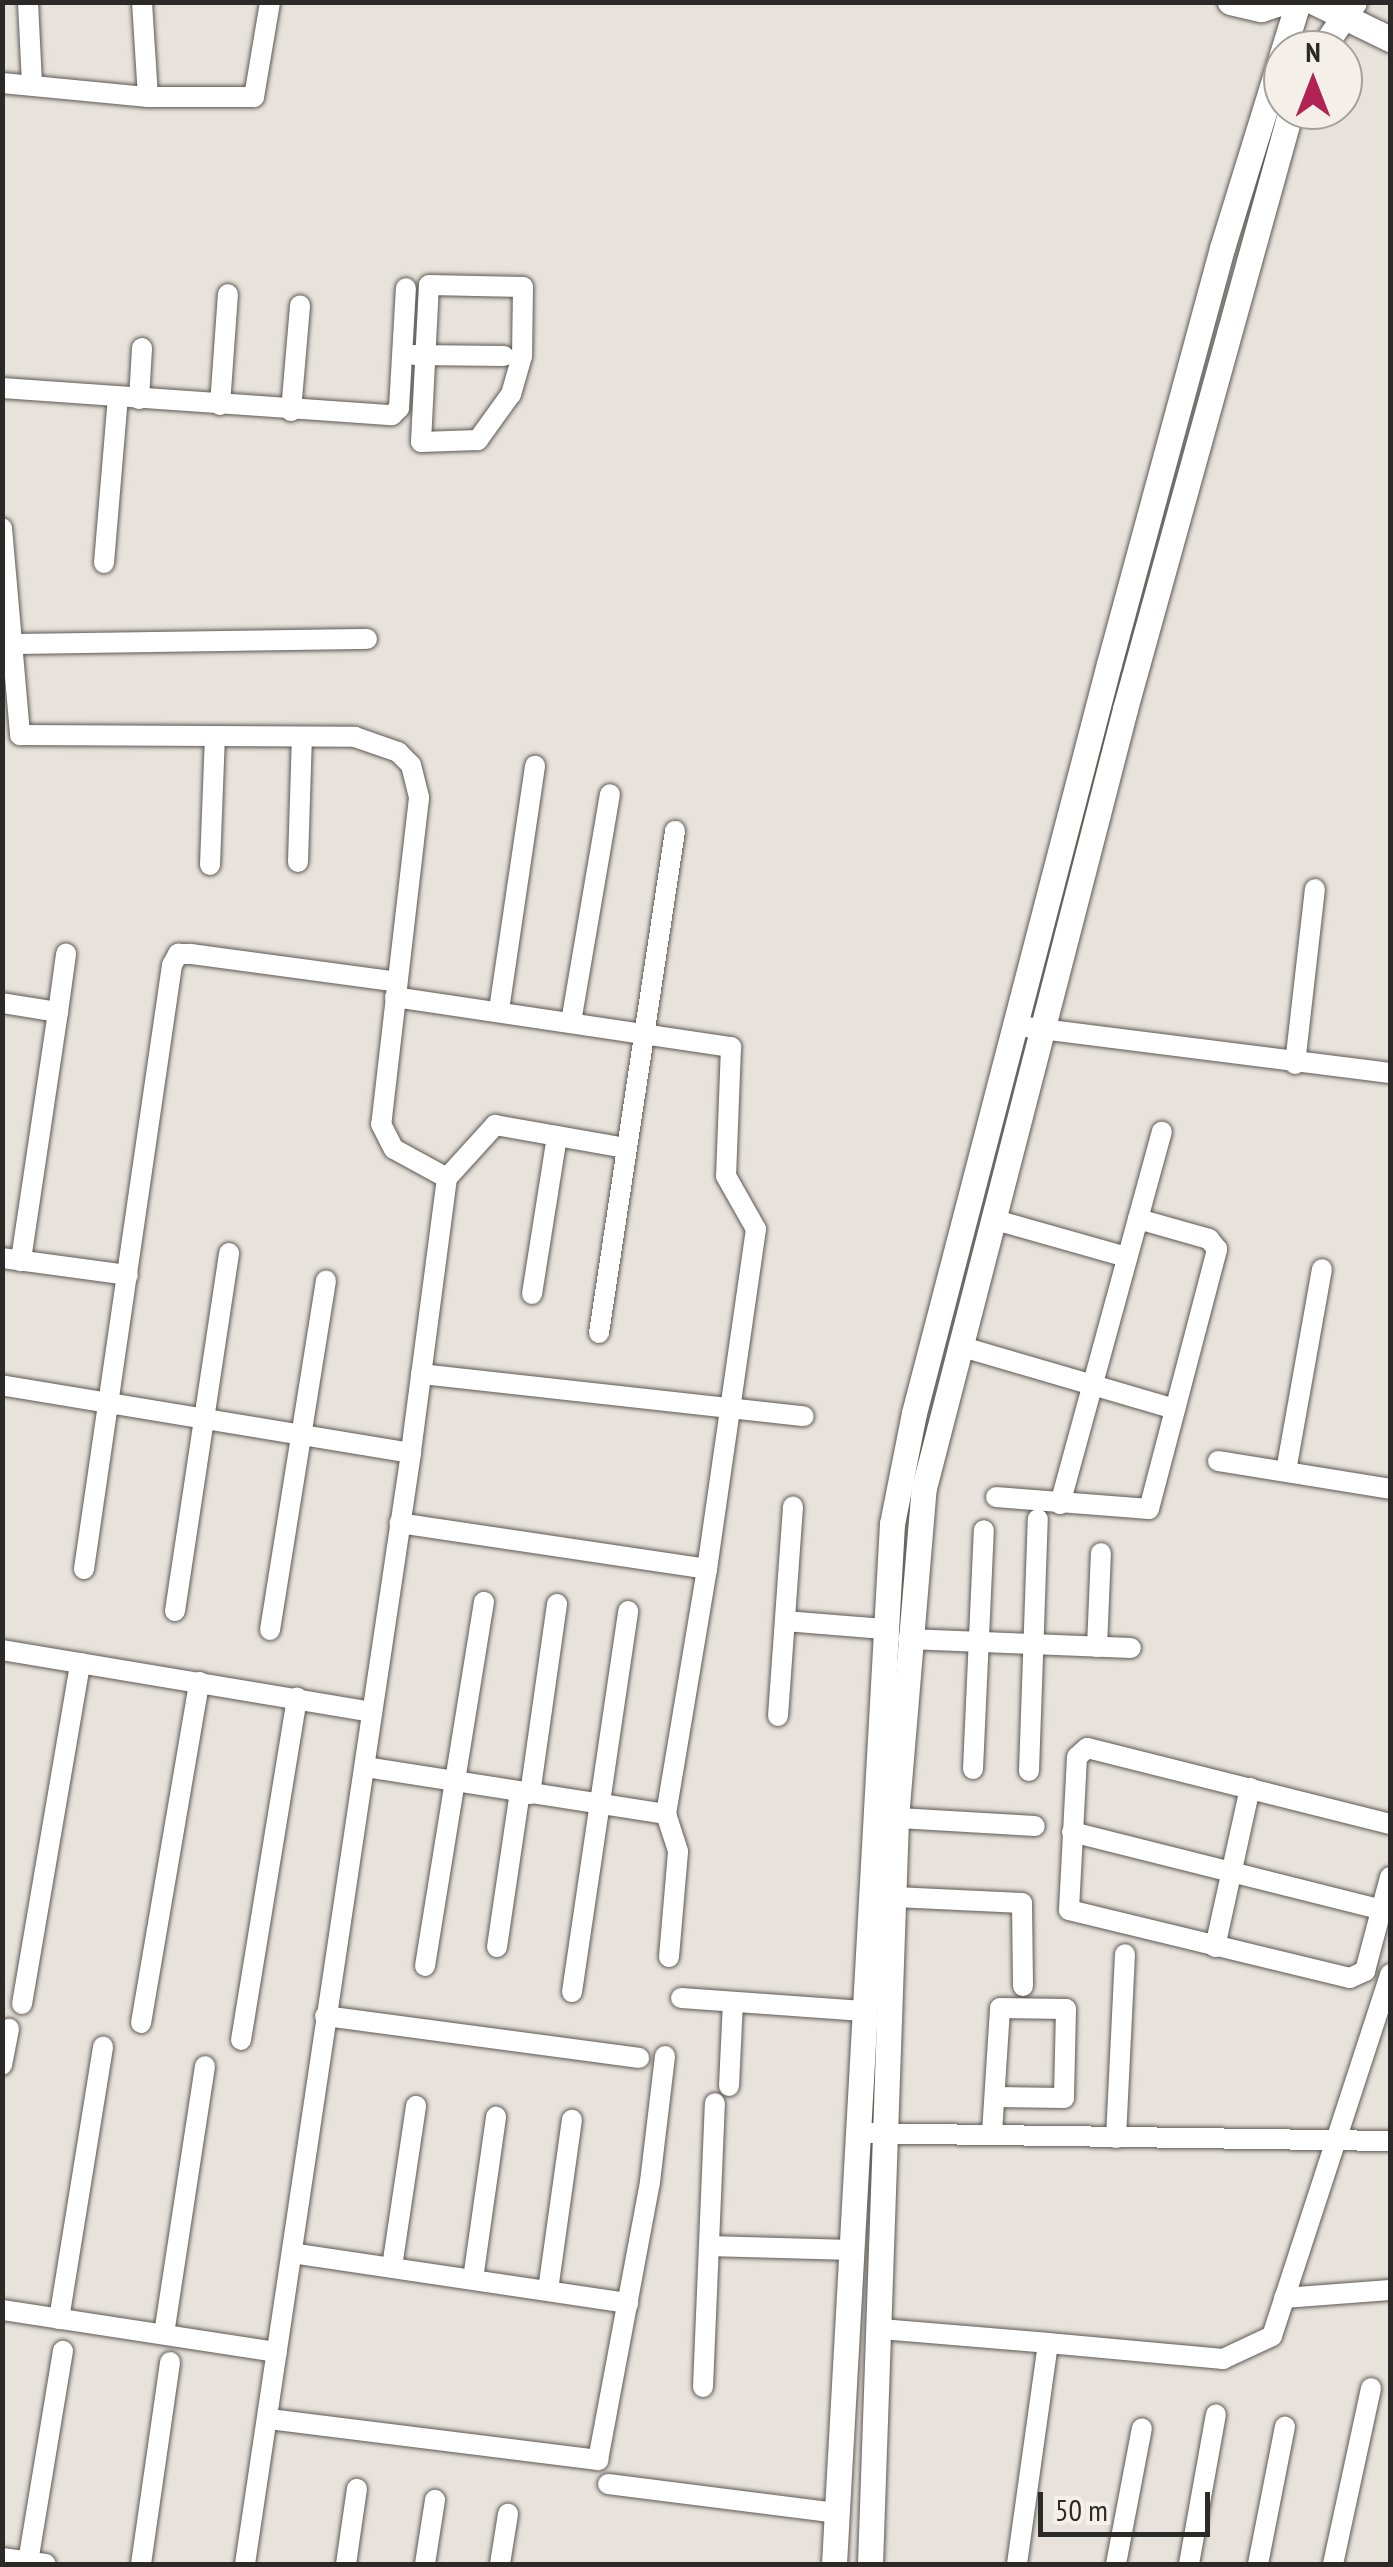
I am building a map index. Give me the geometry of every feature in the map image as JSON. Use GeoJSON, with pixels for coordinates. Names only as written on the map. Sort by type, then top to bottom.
{"type":"FeatureCollection","features":[{"type":"Feature","properties":{"kind":"street"},"geometry":{"type":"LineString","coordinates":[[28,2],[32,84]]}},
{"type":"Feature","properties":{"kind":"street"},"geometry":{"type":"LineString","coordinates":[[142,2],[148,97]]}},
{"type":"Feature","properties":{"kind":"street"},"geometry":{"type":"LineString","coordinates":[[2,84],[148,97],[254,96],[270,2]]}},
{"type":"Feature","properties":{"kind":"street"},"geometry":{"type":"LineString","coordinates":[[1230,2],[1262,9],[1283,2]]}},
{"type":"Feature","properties":{"kind":"street"},"geometry":{"type":"LineString","coordinates":[[870,2564],[882,2329],[894,1897],[885,1817],[884,1629],[892,1524],[914,1413],[1222,248],[1298,2]]}},
{"type":"Feature","properties":{"kind":"street"},"geometry":{"type":"LineString","coordinates":[[1314,2],[1351,9],[1390,39]]}},
{"type":"Feature","properties":{"kind":"street"},"geometry":{"type":"LineString","coordinates":[[1336,30],[1351,9]]}},
{"type":"Feature","properties":{"kind":"street"},"geometry":{"type":"LineString","coordinates":[[834,2564],[864,2011],[924,1488],[959,1346],[1047,1032],[1125,710],[1285,130]]}},
{"type":"Feature","properties":{"kind":"street"},"geometry":{"type":"LineString","coordinates":[[429,285],[523,287],[522,356],[511,394],[478,440],[421,442],[426,355],[429,285]]}},
{"type":"Feature","properties":{"kind":"street"},"geometry":{"type":"LineString","coordinates":[[2,388],[392,415],[398,408],[406,288]]}},
{"type":"Feature","properties":{"kind":"street"},"geometry":{"type":"LineString","coordinates":[[220,405],[228,294]]}},
{"type":"Feature","properties":{"kind":"street"},"geometry":{"type":"LineString","coordinates":[[291,411],[300,305]]}},
{"type":"Feature","properties":{"kind":"street"},"geometry":{"type":"LineString","coordinates":[[104,563],[128,398],[142,348]]}},
{"type":"Feature","properties":{"kind":"street"},"geometry":{"type":"LineString","coordinates":[[402,355],[504,356]]}},
{"type":"Feature","properties":{"kind":"street"},"geometry":{"type":"LineString","coordinates":[[2,528],[8,644],[20,735],[372,740],[398,752],[417,778],[383,1136],[447,1178]]}},
{"type":"Feature","properties":{"kind":"street"},"geometry":{"type":"LineString","coordinates":[[8,644],[366,639]]}},
{"type":"Feature","properties":{"kind":"street"},"geometry":{"type":"LineString","coordinates":[[210,864],[215,737]]}},
{"type":"Feature","properties":{"kind":"street"},"geometry":{"type":"LineString","coordinates":[[298,862],[302,737]]}},
{"type":"Feature","properties":{"kind":"street"},"geometry":{"type":"LineString","coordinates":[[498,1010],[535,766]]}},
{"type":"Feature","properties":{"kind":"street"},"geometry":{"type":"LineString","coordinates":[[572,1022],[610,794]]}},
{"type":"Feature","properties":{"kind":"street"},"geometry":{"type":"LineString","coordinates":[[599,1333],[675,831]]}},
{"type":"Feature","properties":{"kind":"street"},"geometry":{"type":"LineString","coordinates":[[1295,1064],[1315,888]]}},
{"type":"Feature","properties":{"kind":"street"},"geometry":{"type":"LineString","coordinates":[[66,954],[12,1259],[128,1275]]}},
{"type":"Feature","properties":{"kind":"street"},"geometry":{"type":"LineString","coordinates":[[84,1570],[178,954],[730,1047],[726,1176],[756,1229],[707,1570],[666,1814],[678,1850],[668,1957]]}},
{"type":"Feature","properties":{"kind":"street"},"geometry":{"type":"LineString","coordinates":[[2,1003],[58,1012]]}},
{"type":"Feature","properties":{"kind":"street"},"geometry":{"type":"LineString","coordinates":[[1018,1026],[1390,1073]]}},
{"type":"Feature","properties":{"kind":"street"},"geometry":{"type":"LineString","coordinates":[[245,2564],[365,1767],[447,1178],[496,1125],[626,1148]]}},
{"type":"Feature","properties":{"kind":"street"},"geometry":{"type":"LineString","coordinates":[[1060,1504],[1162,1132]]}},
{"type":"Feature","properties":{"kind":"street"},"geometry":{"type":"LineString","coordinates":[[532,1294],[557,1136]]}},
{"type":"Feature","properties":{"kind":"street"},"geometry":{"type":"LineString","coordinates":[[996,1497],[1147,1511],[1217,1249],[1209,1239],[1138,1219]]}},
{"type":"Feature","properties":{"kind":"street"},"geometry":{"type":"LineString","coordinates":[[996,1220],[1127,1257]]}},
{"type":"Feature","properties":{"kind":"street"},"geometry":{"type":"LineString","coordinates":[[175,1610],[229,1253]]}},
{"type":"Feature","properties":{"kind":"street"},"geometry":{"type":"LineString","coordinates":[[1286,1471],[1322,1269]]}},
{"type":"Feature","properties":{"kind":"street"},"geometry":{"type":"LineString","coordinates":[[270,1630],[326,1280]]}},
{"type":"Feature","properties":{"kind":"street"},"geometry":{"type":"LineString","coordinates":[[959,1346],[1176,1409]]}},
{"type":"Feature","properties":{"kind":"street"},"geometry":{"type":"LineString","coordinates":[[421,1374],[804,1416]]}},
{"type":"Feature","properties":{"kind":"street"},"geometry":{"type":"LineString","coordinates":[[2,1386],[410,1453]]}},
{"type":"Feature","properties":{"kind":"street"},"geometry":{"type":"LineString","coordinates":[[1218,1462],[1390,1490]]}},
{"type":"Feature","properties":{"kind":"street"},"geometry":{"type":"LineString","coordinates":[[778,1716],[793,1507]]}},
{"type":"Feature","properties":{"kind":"street"},"geometry":{"type":"LineString","coordinates":[[1029,1771],[1038,1519]]}},
{"type":"Feature","properties":{"kind":"street"},"geometry":{"type":"LineString","coordinates":[[399,1523],[707,1570]]}},
{"type":"Feature","properties":{"kind":"street"},"geometry":{"type":"LineString","coordinates":[[974,1769],[984,1530]]}},
{"type":"Feature","properties":{"kind":"street"},"geometry":{"type":"LineString","coordinates":[[1097,1647],[1100,1553]]}},
{"type":"Feature","properties":{"kind":"street"},"geometry":{"type":"LineString","coordinates":[[425,1966],[484,1602]]}},
{"type":"Feature","properties":{"kind":"street"},"geometry":{"type":"LineString","coordinates":[[498,1947],[557,1604]]}},
{"type":"Feature","properties":{"kind":"street"},"geometry":{"type":"LineString","coordinates":[[572,1992],[628,1610]]}},
{"type":"Feature","properties":{"kind":"street"},"geometry":{"type":"LineString","coordinates":[[785,1621],[884,1629]]}},
{"type":"Feature","properties":{"kind":"street"},"geometry":{"type":"LineString","coordinates":[[908,1639],[1131,1648]]}},
{"type":"Feature","properties":{"kind":"street"},"geometry":{"type":"LineString","coordinates":[[2,1650],[372,1712]]}},
{"type":"Feature","properties":{"kind":"street"},"geometry":{"type":"LineString","coordinates":[[22,2004],[80,1664]]}},
{"type":"Feature","properties":{"kind":"street"},"geometry":{"type":"LineString","coordinates":[[141,2023],[199,1682]]}},
{"type":"Feature","properties":{"kind":"street"},"geometry":{"type":"LineString","coordinates":[[241,2040],[297,1698]]}},
{"type":"Feature","properties":{"kind":"street"},"geometry":{"type":"LineString","coordinates":[[1390,1824],[1087,1748],[1077,1757],[1072,1914],[1357,1977],[1365,1971],[1386,1911],[1390,1876]]}},
{"type":"Feature","properties":{"kind":"street"},"geometry":{"type":"LineString","coordinates":[[365,1767],[666,1814]]}},
{"type":"Feature","properties":{"kind":"street"},"geometry":{"type":"LineString","coordinates":[[1214,1947],[1250,1788]]}},
{"type":"Feature","properties":{"kind":"street"},"geometry":{"type":"LineString","coordinates":[[885,1817],[1035,1826]]}},
{"type":"Feature","properties":{"kind":"street"},"geometry":{"type":"LineString","coordinates":[[1072,1832],[1386,1911]]}},
{"type":"Feature","properties":{"kind":"street"},"geometry":{"type":"LineString","coordinates":[[894,1897],[1022,1903],[1023,1986]]}},
{"type":"Feature","properties":{"kind":"street"},"geometry":{"type":"LineString","coordinates":[[1116,2138],[1125,1954]]}},
{"type":"Feature","properties":{"kind":"street"},"geometry":{"type":"LineString","coordinates":[[882,2329],[1223,2359],[1272,2336],[1390,1974]]}},
{"type":"Feature","properties":{"kind":"street"},"geometry":{"type":"LineString","coordinates":[[681,1998],[864,2011]]}},
{"type":"Feature","properties":{"kind":"street"},"geometry":{"type":"LineString","coordinates":[[729,2086],[733,2002]]}},
{"type":"Feature","properties":{"kind":"street"},"geometry":{"type":"LineString","coordinates":[[992,2133],[994,2097],[1000,2008],[1066,2009],[1064,2098],[994,2097]]}},
{"type":"Feature","properties":{"kind":"street"},"geometry":{"type":"LineString","coordinates":[[325,2016],[639,2058]]}},
{"type":"Feature","properties":{"kind":"street"},"geometry":{"type":"LineString","coordinates":[[2,2065],[9,2029]]}},
{"type":"Feature","properties":{"kind":"street"},"geometry":{"type":"LineString","coordinates":[[59,2319],[103,2047]]}},
{"type":"Feature","properties":{"kind":"street"},"geometry":{"type":"LineString","coordinates":[[270,2418],[598,2460],[628,2302],[665,2056]]}},
{"type":"Feature","properties":{"kind":"street"},"geometry":{"type":"LineString","coordinates":[[164,2334],[205,2066]]}},
{"type":"Feature","properties":{"kind":"street"},"geometry":{"type":"LineString","coordinates":[[704,2387],[715,2103]]}},
{"type":"Feature","properties":{"kind":"street"},"geometry":{"type":"LineString","coordinates":[[392,2267],[416,2106]]}},
{"type":"Feature","properties":{"kind":"street"},"geometry":{"type":"LineString","coordinates":[[473,2279],[496,2117]]}},
{"type":"Feature","properties":{"kind":"street"},"geometry":{"type":"LineString","coordinates":[[548,2290],[572,2120]]}},
{"type":"Feature","properties":{"kind":"street"},"geometry":{"type":"LineString","coordinates":[[857,2133],[992,2133],[1334,2144],[1390,2141]]}},
{"type":"Feature","properties":{"kind":"street"},"geometry":{"type":"LineString","coordinates":[[709,2246],[850,2250]]}},
{"type":"Feature","properties":{"kind":"street"},"geometry":{"type":"LineString","coordinates":[[292,2253],[628,2302]]}},
{"type":"Feature","properties":{"kind":"street"},"geometry":{"type":"LineString","coordinates":[[1284,2298],[1390,2290]]}},
{"type":"Feature","properties":{"kind":"street"},"geometry":{"type":"LineString","coordinates":[[2,2310],[277,2352]]}},
{"type":"Feature","properties":{"kind":"street"},"geometry":{"type":"LineString","coordinates":[[1018,2564],[1048,2343]]}},
{"type":"Feature","properties":{"kind":"street"},"geometry":{"type":"LineString","coordinates":[[2,2558],[37,2563],[63,2351]]}},
{"type":"Feature","properties":{"kind":"street"},"geometry":{"type":"LineString","coordinates":[[141,2564],[170,2362]]}},
{"type":"Feature","properties":{"kind":"street"},"geometry":{"type":"LineString","coordinates":[[1333,2564],[1371,2388]]}},
{"type":"Feature","properties":{"kind":"street"},"geometry":{"type":"LineString","coordinates":[[1189,2564],[1216,2414]]}},
{"type":"Feature","properties":{"kind":"street"},"geometry":{"type":"LineString","coordinates":[[1258,2564],[1285,2427]]}},
{"type":"Feature","properties":{"kind":"street"},"geometry":{"type":"LineString","coordinates":[[1116,2564],[1142,2428]]}},
{"type":"Feature","properties":{"kind":"street"},"geometry":{"type":"LineString","coordinates":[[608,2484],[836,2513]]}},
{"type":"Feature","properties":{"kind":"street"},"geometry":{"type":"LineString","coordinates":[[346,2564],[357,2489]]}},
{"type":"Feature","properties":{"kind":"street"},"geometry":{"type":"LineString","coordinates":[[426,2564],[435,2500]]}},
{"type":"Feature","properties":{"kind":"street"},"geometry":{"type":"LineString","coordinates":[[500,2564],[508,2514]]}}]}
